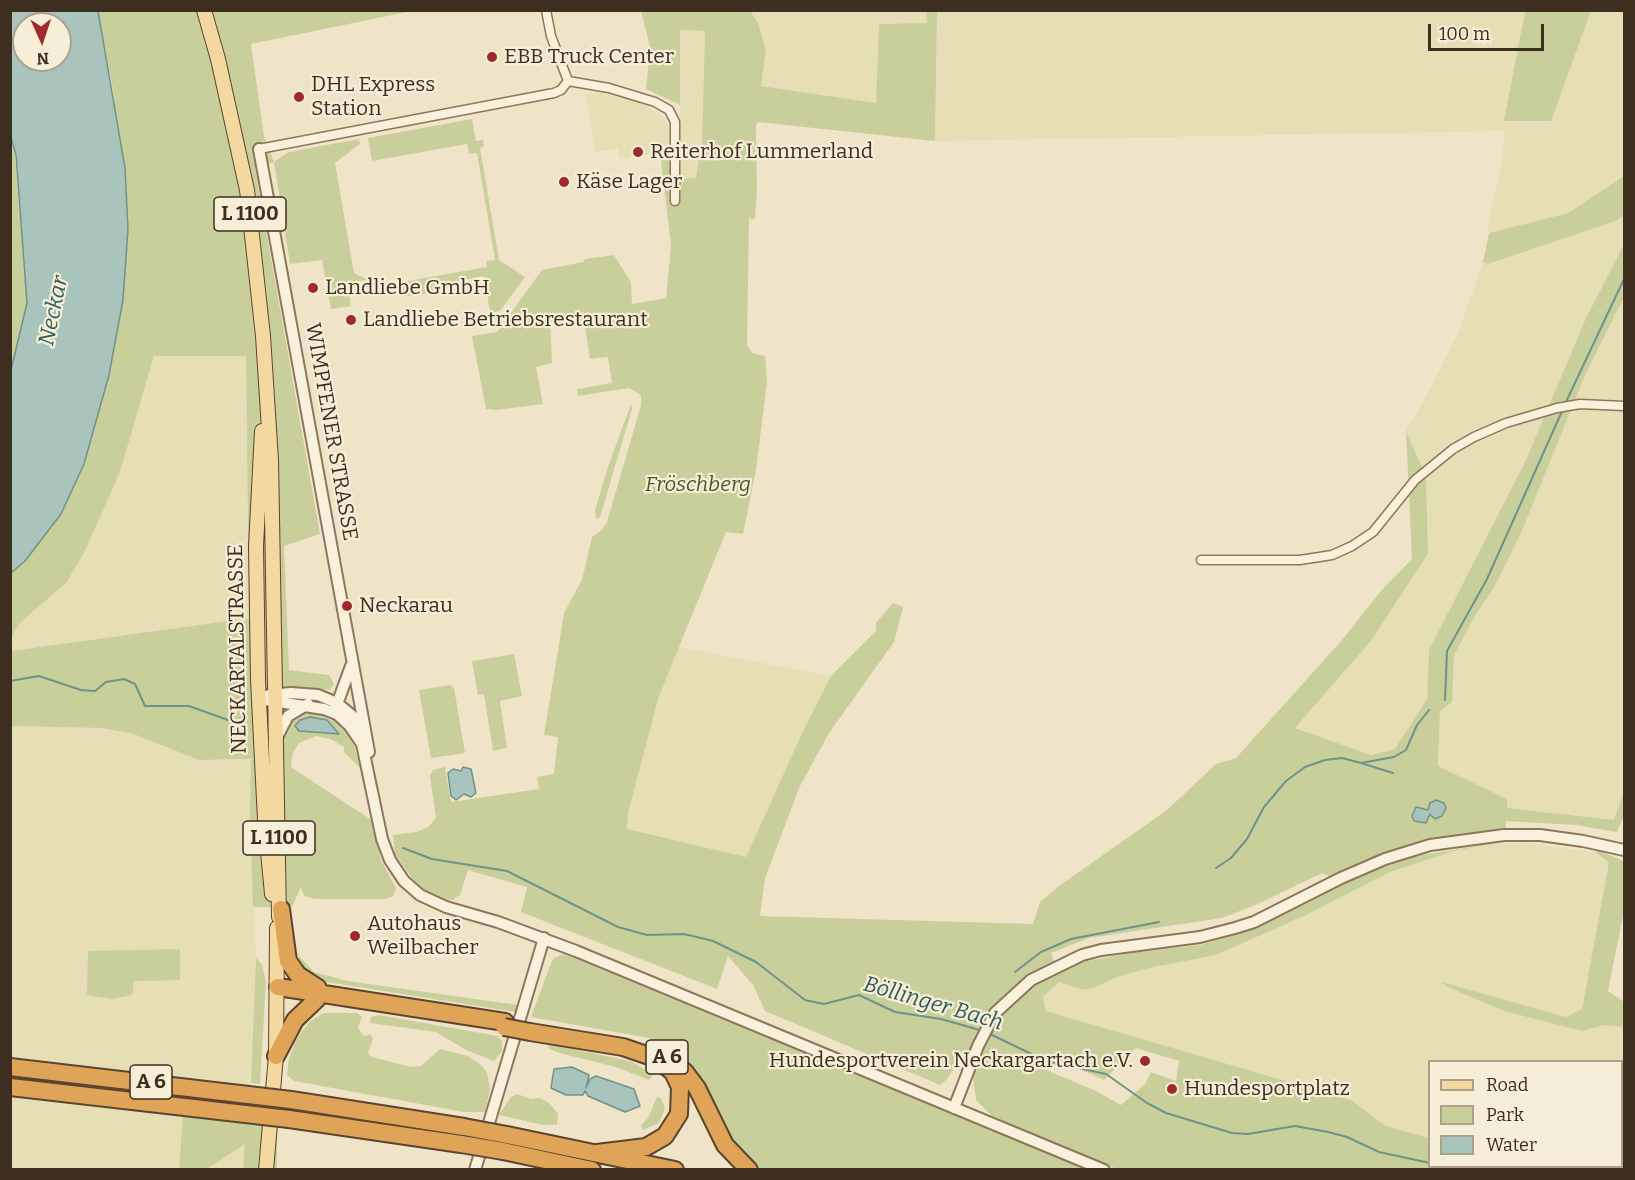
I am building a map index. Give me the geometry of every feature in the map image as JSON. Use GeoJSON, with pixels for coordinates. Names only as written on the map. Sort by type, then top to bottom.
{"type":"FeatureCollection","features":[{"type":"Feature","properties":{"kind":"highway"},"geometry":{"type":"LineString","coordinates":[[279,917],[286,955],[291,967],[322,996]]}},
{"type":"Feature","properties":{"kind":"highway"},"geometry":{"type":"LineString","coordinates":[[278,992],[322,996],[530,1029],[623,1047],[655,1058],[673,1072],[680,1087],[679,1114],[665,1136],[646,1147],[597,1153]]}},
{"type":"Feature","properties":{"kind":"highway"},"geometry":{"type":"LineString","coordinates":[[276,1056],[295,1020],[322,996]]}},
{"type":"Feature","properties":{"kind":"highway","name":"A 6"},"geometry":{"type":"LineString","coordinates":[[530,1029],[623,1042],[666,1056],[691,1079],[725,1144],[749,1170]]}},
{"type":"Feature","properties":{"kind":"highway","name":"A 6"},"geometry":{"type":"LineString","coordinates":[[10,1066],[291,1100],[464,1127],[575,1167],[592,1170]]}},
{"type":"Feature","properties":{"kind":"highway","name":"A 6"},"geometry":{"type":"LineString","coordinates":[[10,1087],[289,1119],[461,1144],[505,1143],[597,1153],[675,1170]]}},
{"type":"Feature","properties":{"kind":"main road","name":"NECKARTALSTRASSE"},"geometry":{"type":"LineString","coordinates":[[204,10],[218,59],[247,190],[254,238],[271,460],[279,917],[276,1056],[266,1170]]}},
{"type":"Feature","properties":{"kind":"main road","name":"NECKARTALSTRASSE"},"geometry":{"type":"LineString","coordinates":[[264,372],[256,546],[259,699],[265,820],[279,917]]}},
{"type":"Feature","properties":{"kind":"street"},"geometry":{"type":"LineString","coordinates":[[546,10],[551,36],[568,81]]}},
{"type":"Feature","properties":{"kind":"street"},"geometry":{"type":"LineString","coordinates":[[259,149],[554,93],[561,90],[568,81]]}},
{"type":"Feature","properties":{"kind":"street"},"geometry":{"type":"LineString","coordinates":[[568,81],[609,88],[655,102],[669,110],[675,122],[675,201]]}},
{"type":"Feature","properties":{"kind":"street","name":"WIMPFENER STRASSE"},"geometry":{"type":"LineString","coordinates":[[259,149],[366,735],[382,838]]}},
{"type":"Feature","properties":{"kind":"street"},"geometry":{"type":"LineString","coordinates":[[1201,560],[1309,560],[1332,555],[1352,546],[1373,532],[1415,480],[1453,449],[1506,423],[1563,407],[1606,404],[1624,406]]}},
{"type":"Feature","properties":{"kind":"street","name":"WIMPFENER STRASSE"},"geometry":{"type":"LineString","coordinates":[[337,708],[350,674],[351,652]]}},
{"type":"Feature","properties":{"kind":"street","name":"WIMPFENER STRASSE"},"geometry":{"type":"LineString","coordinates":[[259,699],[318,695],[355,718],[366,735]]}},
{"type":"Feature","properties":{"kind":"street"},"geometry":{"type":"LineString","coordinates":[[275,698],[337,708]]}},
{"type":"Feature","properties":{"kind":"street"},"geometry":{"type":"LineString","coordinates":[[276,744],[288,716],[309,704]]}},
{"type":"Feature","properties":{"kind":"street","name":"WIMPFENER STRASSE"},"geometry":{"type":"LineString","coordinates":[[337,708],[362,744],[382,838],[390,860],[399,874],[420,895],[446,907],[544,938],[1104,1170]]}},
{"type":"Feature","properties":{"kind":"street"},"geometry":{"type":"LineString","coordinates":[[954,1108],[981,1038],[995,1013],[1031,980],[1082,955],[1101,950],[1200,937],[1235,928],[1385,859],[1430,845],[1504,835],[1540,835],[1624,848]]}},
{"type":"Feature","properties":{"kind":"street"},"geometry":{"type":"LineString","coordinates":[[475,1170],[544,938]]}},
{"type":"Feature","properties":{"kind":"shaded area"},"geometry":{"type":"Polygon","coordinates":[[[937,10],[1525,11],[1504,121],[1550,121],[1591,11],[1624,11],[1624,176],[1568,213],[1489,233],[1487,227],[1502,163],[1505,131],[935,141],[937,10]]]}},
{"type":"Feature","properties":{"kind":"shaded area"},"geometry":{"type":"Polygon","coordinates":[[[750,11],[926,11],[928,23],[879,24],[876,103],[761,86],[766,50],[758,22],[750,11]]]}},
{"type":"Feature","properties":{"kind":"shaded area"},"geometry":{"type":"Polygon","coordinates":[[[680,30],[705,31],[702,141],[696,178],[680,179],[680,30]]]}},
{"type":"Feature","properties":{"kind":"shaded area"},"geometry":{"type":"Polygon","coordinates":[[[597,93],[637,101],[665,118],[669,128],[670,150],[620,159],[618,148],[595,152],[586,94],[597,93]]]}},
{"type":"Feature","properties":{"kind":"shaded area"},"geometry":{"type":"Polygon","coordinates":[[[1624,216],[1624,244],[1586,318],[1526,460],[1429,650],[1427,699],[1395,749],[1371,755],[1295,728],[1371,641],[1428,554],[1426,476],[1406,431],[1433,384],[1459,331],[1483,262],[1488,264],[1613,222],[1624,216]]]}},
{"type":"Feature","properties":{"kind":"shaded area"},"geometry":{"type":"Polygon","coordinates":[[[1624,297],[1624,791],[1614,820],[1506,808],[1438,767],[1440,711],[1452,702],[1454,655],[1475,616],[1495,586],[1521,533],[1586,373],[1624,297]]]}},
{"type":"Feature","properties":{"kind":"shaded area"},"geometry":{"type":"Polygon","coordinates":[[[246,355],[249,618],[11,651],[11,637],[21,622],[67,582],[85,551],[120,472],[154,356],[246,355]]]}},
{"type":"Feature","properties":{"kind":"shaded area"},"geometry":{"type":"Polygon","coordinates":[[[678,647],[831,676],[803,731],[746,857],[627,829],[628,813],[659,696],[678,647]]]}},
{"type":"Feature","properties":{"kind":"shaded area"},"geometry":{"type":"Polygon","coordinates":[[[10,726],[100,728],[131,733],[199,760],[252,759],[250,816],[256,958],[252,1074],[247,1120],[183,1114],[179,1169],[11,1169],[10,726]]]}},
{"type":"Feature","properties":{"kind":"shaded area"},"geometry":{"type":"Polygon","coordinates":[[[1526,843],[1593,852],[1609,861],[1582,1009],[1566,1017],[1443,983],[1504,1011],[1582,1031],[1604,1025],[1624,1027],[1623,1138],[1623,1060],[1428,1060],[1428,1138],[1386,1126],[1351,1100],[1046,1011],[1043,997],[1059,982],[1093,988],[1117,977],[1149,968],[1216,955],[1304,916],[1390,872],[1454,851],[1492,844],[1526,843]]]}},
{"type":"Feature","properties":{"kind":"shaded area"},"geometry":{"type":"Polygon","coordinates":[[[246,1144],[243,1169],[207,1170],[240,1145],[246,1144]]]}},
{"type":"Feature","properties":{"kind":"green space"},"geometry":{"type":"Polygon","coordinates":[[[98,11],[412,11],[251,44],[264,136],[274,162],[255,168],[320,534],[284,546],[289,670],[329,675],[334,684],[330,690],[290,688],[290,705],[323,712],[345,726],[343,729],[354,745],[360,768],[344,752],[344,747],[330,739],[316,736],[299,743],[293,752],[291,767],[373,821],[381,860],[396,888],[393,896],[385,899],[315,899],[304,896],[301,887],[292,907],[253,907],[251,759],[199,760],[131,733],[100,728],[11,726],[11,651],[249,618],[246,356],[154,356],[120,472],[85,551],[67,582],[21,622],[11,637],[11,573],[25,561],[61,514],[84,464],[109,375],[114,95],[98,11]]]}},
{"type":"Feature","properties":{"kind":"green space","name":"Fröschberg"},"geometry":{"type":"Polygon","coordinates":[[[641,11],[750,11],[758,22],[766,50],[761,86],[876,103],[879,24],[927,23],[926,11],[937,11],[935,141],[758,122],[756,126],[757,189],[755,219],[749,218],[747,345],[752,353],[765,356],[767,382],[756,470],[743,534],[726,532],[659,696],[628,813],[627,829],[746,857],[803,731],[831,676],[876,631],[876,623],[893,603],[903,607],[894,642],[829,733],[800,786],[765,878],[760,916],[1033,924],[1040,902],[1059,886],[1167,810],[1216,764],[1236,758],[1342,640],[1380,592],[1412,559],[1406,431],[1426,476],[1428,554],[1371,641],[1295,728],[1371,755],[1395,749],[1427,699],[1429,650],[1526,460],[1586,318],[1624,244],[1624,297],[1586,373],[1521,533],[1495,586],[1475,616],[1454,655],[1452,702],[1440,711],[1438,766],[1507,799],[1507,808],[1614,820],[1624,791],[1624,815],[1617,832],[1576,825],[1506,821],[1506,829],[1428,839],[1380,854],[1329,876],[1322,873],[1258,904],[1222,918],[1089,938],[1051,953],[1058,972],[1082,962],[1130,953],[1200,945],[1239,934],[1360,876],[1416,856],[1491,844],[1454,851],[1390,872],[1304,916],[1216,955],[1149,968],[1083,990],[1059,982],[1043,997],[1046,1011],[1351,1100],[1386,1126],[1428,1138],[1428,1168],[1500,1169],[1117,1169],[1061,1148],[991,1115],[976,1100],[973,1077],[954,1068],[940,1085],[765,1011],[753,985],[728,956],[717,989],[521,912],[527,887],[468,870],[460,895],[453,900],[443,900],[423,891],[412,878],[395,854],[393,835],[417,832],[428,827],[436,818],[430,776],[433,770],[445,767],[451,802],[539,789],[537,777],[554,774],[558,737],[544,735],[564,613],[582,580],[592,537],[602,530],[607,522],[641,405],[641,395],[629,388],[578,396],[577,389],[612,383],[608,357],[590,359],[584,320],[550,321],[552,363],[536,367],[543,404],[486,409],[472,336],[497,332],[542,270],[583,262],[585,259],[614,255],[631,282],[632,304],[666,298],[671,245],[660,152],[680,149],[680,179],[696,178],[702,141],[705,31],[680,30],[680,105],[646,89],[650,47],[641,11]],[[1136,1048],[1104,1080],[1079,1069],[1044,1063],[1031,1056],[1027,1062],[1094,1090],[1121,1105],[1145,1084],[1151,1072],[1176,1081],[1179,1061],[1136,1048]]]}},
{"type":"Feature","properties":{"kind":"green space"},"geometry":{"type":"Polygon","coordinates":[[[1525,11],[1591,11],[1551,121],[1504,121],[1525,11]]]}},
{"type":"Feature","properties":{"kind":"green space"},"geometry":{"type":"Polygon","coordinates":[[[472,119],[476,141],[483,140],[484,146],[480,148],[499,260],[525,277],[501,310],[494,313],[490,312],[484,276],[436,285],[437,292],[406,296],[404,291],[376,296],[385,292],[383,283],[391,284],[487,267],[486,261],[495,260],[477,153],[469,154],[467,144],[372,161],[368,138],[472,119]]]}},
{"type":"Feature","properties":{"kind":"green space"},"geometry":{"type":"Polygon","coordinates":[[[10,134],[15,155],[27,303],[11,370],[10,134]]]}},
{"type":"Feature","properties":{"kind":"green space"},"geometry":{"type":"Polygon","coordinates":[[[359,139],[360,144],[335,163],[354,273],[368,280],[347,282],[351,306],[331,309],[322,260],[290,264],[274,162],[289,152],[359,139]]]}},
{"type":"Feature","properties":{"kind":"green space"},"geometry":{"type":"Polygon","coordinates":[[[1624,176],[1624,216],[1613,222],[1488,264],[1483,262],[1489,233],[1568,213],[1624,176]]]}},
{"type":"Feature","properties":{"kind":"green space"},"geometry":{"type":"Polygon","coordinates":[[[631,404],[632,409],[600,517],[596,519],[595,510],[607,470],[631,404]]]}},
{"type":"Feature","properties":{"kind":"green space"},"geometry":{"type":"Polygon","coordinates":[[[514,654],[522,696],[500,701],[507,748],[493,751],[484,694],[478,695],[472,661],[514,654]]]}},
{"type":"Feature","properties":{"kind":"green space"},"geometry":{"type":"Polygon","coordinates":[[[450,685],[454,688],[465,753],[431,758],[419,690],[450,685]]]}},
{"type":"Feature","properties":{"kind":"green space"},"geometry":{"type":"Polygon","coordinates":[[[1599,851],[1624,861],[1624,911],[1608,991],[1624,1002],[1624,1027],[1604,1025],[1582,1031],[1504,1011],[1441,982],[1566,1017],[1582,1009],[1609,862],[1595,852],[1599,851]]]}},
{"type":"Feature","properties":{"kind":"green space"},"geometry":{"type":"Polygon","coordinates":[[[180,949],[180,980],[134,981],[132,995],[112,999],[87,995],[88,951],[180,949]]]}},
{"type":"Feature","properties":{"kind":"green space"},"geometry":{"type":"Polygon","coordinates":[[[563,954],[1086,1169],[760,1169],[744,1158],[716,1117],[713,1101],[685,1055],[649,1038],[531,1017],[551,963],[554,958],[563,954]]]}},
{"type":"Feature","properties":{"kind":"green space"},"geometry":{"type":"Polygon","coordinates":[[[299,956],[314,972],[347,981],[518,1005],[515,1012],[327,982],[310,974],[297,961],[299,956]]]}},
{"type":"Feature","properties":{"kind":"green space"},"geometry":{"type":"Polygon","coordinates":[[[256,958],[262,965],[266,981],[260,1084],[251,1083],[256,958]]]}},
{"type":"Feature","properties":{"kind":"green space"},"geometry":{"type":"Polygon","coordinates":[[[324,1013],[357,1013],[362,1017],[358,1028],[364,1036],[370,1034],[373,1038],[368,1054],[372,1057],[411,1067],[421,1066],[440,1049],[468,1056],[487,1072],[490,1089],[485,1112],[464,1112],[294,1081],[287,1075],[289,1058],[296,1040],[309,1022],[324,1013]]]}},
{"type":"Feature","properties":{"kind":"green space"},"geometry":{"type":"Polygon","coordinates":[[[379,1015],[498,1036],[502,1042],[502,1051],[494,1061],[466,1050],[436,1032],[370,1023],[371,1017],[379,1015]]]}},
{"type":"Feature","properties":{"kind":"green space"},"geometry":{"type":"Polygon","coordinates":[[[549,1044],[630,1061],[651,1073],[652,1077],[649,1080],[616,1067],[559,1053],[548,1048],[549,1044]]]}},
{"type":"Feature","properties":{"kind":"green space"},"geometry":{"type":"Polygon","coordinates":[[[517,1094],[531,1099],[541,1098],[550,1104],[558,1114],[557,1125],[543,1125],[499,1115],[510,1098],[517,1094]]]}},
{"type":"Feature","properties":{"kind":"green space"},"geometry":{"type":"Polygon","coordinates":[[[657,1097],[661,1098],[665,1108],[659,1123],[643,1130],[641,1125],[648,1118],[657,1097]]]}},
{"type":"Feature","properties":{"kind":"green space"},"geometry":{"type":"Polygon","coordinates":[[[183,1114],[277,1124],[277,1169],[243,1169],[245,1144],[207,1169],[179,1170],[183,1114]]]}},
{"type":"Feature","properties":{"kind":"water","name":"Neckar"},"geometry":{"type":"Polygon","coordinates":[[[11,10],[98,11],[125,168],[128,229],[123,300],[109,375],[84,464],[61,514],[25,561],[11,573],[11,370],[27,303],[16,155],[10,134],[11,10]]]}},
{"type":"Feature","properties":{"kind":"water"},"geometry":{"type":"Polygon","coordinates":[[[310,717],[327,720],[339,734],[299,731],[295,726],[300,720],[310,717]]]}},
{"type":"Feature","properties":{"kind":"water"},"geometry":{"type":"Polygon","coordinates":[[[463,767],[471,769],[476,793],[471,797],[464,794],[456,800],[451,796],[448,773],[453,769],[461,771],[463,767]]]}},
{"type":"Feature","properties":{"kind":"water"},"geometry":{"type":"Polygon","coordinates":[[[1436,800],[1444,803],[1446,808],[1442,816],[1435,819],[1430,814],[1426,823],[1414,821],[1412,816],[1416,807],[1428,810],[1430,803],[1436,800]]]}},
{"type":"Feature","properties":{"kind":"water"},"geometry":{"type":"Polygon","coordinates":[[[572,1067],[589,1075],[586,1088],[590,1079],[596,1076],[634,1089],[640,1106],[625,1112],[588,1096],[585,1091],[583,1095],[566,1095],[551,1088],[554,1069],[572,1067]]]}},
{"type":"Feature","properties":{"kind":"waterway"},"geometry":{"type":"LineString","coordinates":[[1565,404],[1624,279]]}},
{"type":"Feature","properties":{"kind":"waterway"},"geometry":{"type":"LineString","coordinates":[[1445,700],[1447,651],[1487,579],[1563,409]]}},
{"type":"Feature","properties":{"kind":"waterway","name":"Böllinger Bach"},"geometry":{"type":"LineString","coordinates":[[10,681],[39,676],[81,690],[95,691],[106,682],[124,679],[135,684],[145,706],[189,706],[228,720]]}},
{"type":"Feature","properties":{"kind":"waterway"},"geometry":{"type":"LineString","coordinates":[[1216,868],[1231,858],[1247,839],[1264,807],[1286,781],[1305,767],[1325,760],[1342,758],[1361,763],[1394,757],[1406,750],[1417,725],[1429,710]]}},
{"type":"Feature","properties":{"kind":"waterway"},"geometry":{"type":"LineString","coordinates":[[1361,763],[1393,773]]}},
{"type":"Feature","properties":{"kind":"waterway","name":"Böllinger Bach"},"geometry":{"type":"LineString","coordinates":[[403,848],[432,859],[507,871],[618,927],[647,935],[684,934],[713,941],[756,962],[805,1000],[824,1004],[859,995],[895,1012],[941,1019],[983,1031]]}},
{"type":"Feature","properties":{"kind":"waterway"},"geometry":{"type":"LineString","coordinates":[[1015,972],[1041,952],[1071,939],[1159,922]]}},
{"type":"Feature","properties":{"kind":"waterway","name":"Böllinger Bach"},"geometry":{"type":"LineString","coordinates":[[988,1033],[1046,1061],[1106,1074],[1147,1103],[1166,1113],[1232,1133],[1248,1134],[1295,1126],[1347,1137],[1379,1152],[1428,1163]]}},
{"type":"Feature","properties":{"kind":"place","name":"EBB Truck Center"},"geometry":{"type":"Point","coordinates":[492,57]}},
{"type":"Feature","properties":{"kind":"place","name":"DHL Express Station"},"geometry":{"type":"Point","coordinates":[299,97]}},
{"type":"Feature","properties":{"kind":"place","name":"Reiterhof Lummerland"},"geometry":{"type":"Point","coordinates":[638,152]}},
{"type":"Feature","properties":{"kind":"place","name":"Käse Lager"},"geometry":{"type":"Point","coordinates":[564,182]}},
{"type":"Feature","properties":{"kind":"place","name":"Landliebe GmbH"},"geometry":{"type":"Point","coordinates":[313,288]}},
{"type":"Feature","properties":{"kind":"place","name":"Landliebe Betriebsrestaurant"},"geometry":{"type":"Point","coordinates":[351,320]}},
{"type":"Feature","properties":{"kind":"place","name":"Neckarau"},"geometry":{"type":"Point","coordinates":[347,606]}},
{"type":"Feature","properties":{"kind":"place","name":"Autohaus Weilbacher"},"geometry":{"type":"Point","coordinates":[355,936]}},
{"type":"Feature","properties":{"kind":"place","name":"Hundesportverein Neckargartach e.V."},"geometry":{"type":"Point","coordinates":[1145,1061]}},
{"type":"Feature","properties":{"kind":"place","name":"Hundesportplatz"},"geometry":{"type":"Point","coordinates":[1172,1089]}}]}
